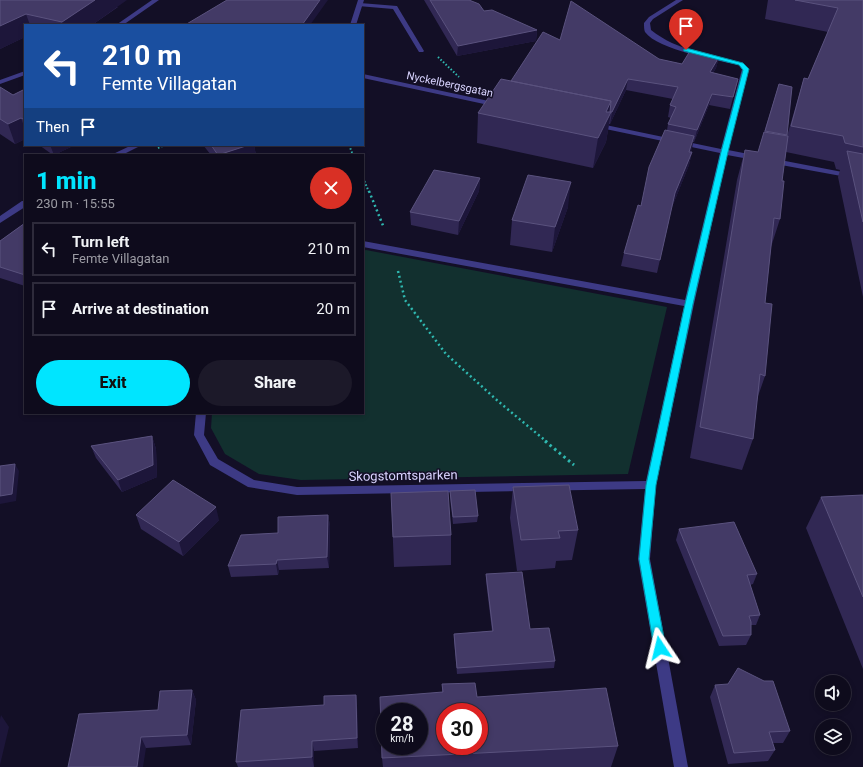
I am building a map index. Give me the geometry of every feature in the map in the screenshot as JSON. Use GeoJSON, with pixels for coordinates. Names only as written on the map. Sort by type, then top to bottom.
{"type":"FeatureCollection","features":[{"type":"Feature","properties":{"kind":"street"},"geometry":{"type":"LineString","coordinates":[[120,24],[156,0]]}},
{"type":"Feature","properties":{"kind":"street"},"geometry":{"type":"LineString","coordinates":[[680,0],[651,18],[647,23],[648,31],[659,40],[674,47],[741,64],[746,69],[724,152],[689,304],[651,485],[644,559],[681,767]]}},
{"type":"Feature","properties":{"kind":"street"},"geometry":{"type":"LineString","coordinates":[[353,24],[361,3],[395,7],[421,51]]}},
{"type":"Feature","properties":{"kind":"street"},"geometry":{"type":"LineString","coordinates":[[0,82],[24,73]]}},
{"type":"Feature","properties":{"kind":"street","name":"Nyckelbergsgatan"},"geometry":{"type":"LineString","coordinates":[[364,76],[508,107]]}},
{"type":"Feature","properties":{"kind":"street"},"geometry":{"type":"LineString","coordinates":[[585,123],[724,152],[863,178]]}},
{"type":"Feature","properties":{"kind":"street"},"geometry":{"type":"LineString","coordinates":[[117,154],[136,146]]}},
{"type":"Feature","properties":{"kind":"street"},"geometry":{"type":"LineString","coordinates":[[0,220],[24,204]]}},
{"type":"Feature","properties":{"kind":"street"},"geometry":{"type":"LineString","coordinates":[[364,244],[393,248],[689,304]]}},
{"type":"Feature","properties":{"kind":"street","name":"Skogstomtsparken"},"geometry":{"type":"LineString","coordinates":[[201,414],[199,434],[214,462],[252,484],[297,490],[651,485]]}},
{"type":"Feature","properties":{"kind":"path"},"geometry":{"type":"LineString","coordinates":[[437,55],[463,80]]}},
{"type":"Feature","properties":{"kind":"path"},"geometry":{"type":"LineString","coordinates":[[364,180],[393,248],[405,300],[446,354],[499,402],[599,485]]}},
{"type":"Feature","properties":{"kind":"green space"},"geometry":{"type":"Polygon","coordinates":[[[364,251],[667,307],[628,474],[301,480],[259,474],[225,454],[211,428],[212,414],[364,414],[364,251]]]}},
{"type":"Feature","properties":{"kind":"building"},"geometry":{"type":"Polygon","coordinates":[[[0,0],[95,0],[62,22],[26,14],[0,26],[0,0]]]}},
{"type":"Feature","properties":{"kind":"building"},"geometry":{"type":"Polygon","coordinates":[[[227,0],[320,0],[303,24],[187,24],[227,0]]]}},
{"type":"Feature","properties":{"kind":"building"},"geometry":{"type":"Polygon","coordinates":[[[430,0],[469,0],[479,4],[484,11],[492,10],[537,30],[458,46],[430,0]]]}},
{"type":"Feature","properties":{"kind":"building"},"geometry":{"type":"Polygon","coordinates":[[[795,0],[863,0],[863,147],[845,143],[843,136],[791,126],[804,78],[808,79],[838,8],[795,0]]]}},
{"type":"Feature","properties":{"kind":"building"},"geometry":{"type":"Polygon","coordinates":[[[571,1],[659,59],[682,64],[690,51],[719,57],[710,72],[738,79],[733,97],[712,94],[697,130],[668,124],[676,107],[670,105],[678,87],[628,79],[612,112],[610,112],[611,101],[511,81],[543,32],[560,40],[571,1]]]}},
{"type":"Feature","properties":{"kind":"building"},"geometry":{"type":"Polygon","coordinates":[[[501,79],[611,101],[606,112],[611,112],[598,138],[478,113],[501,79]]]}},
{"type":"Feature","properties":{"kind":"building"},"geometry":{"type":"Polygon","coordinates":[[[779,84],[792,87],[787,135],[765,131],[779,84]]]}},
{"type":"Feature","properties":{"kind":"building"},"geometry":{"type":"Polygon","coordinates":[[[0,87],[13,95],[24,90],[24,120],[21,118],[8,124],[0,119],[0,87]]]}},
{"type":"Feature","properties":{"kind":"building"},"geometry":{"type":"Polygon","coordinates":[[[665,130],[694,136],[689,152],[692,152],[675,193],[660,260],[624,253],[638,205],[641,206],[649,167],[665,130]]]}},
{"type":"Feature","properties":{"kind":"building"},"geometry":{"type":"Polygon","coordinates":[[[764,132],[788,136],[782,181],[784,181],[780,219],[774,218],[765,303],[772,304],[765,376],[760,374],[753,439],[700,427],[745,150],[758,152],[764,132]]]}},
{"type":"Feature","properties":{"kind":"building"},"geometry":{"type":"Polygon","coordinates":[[[212,146],[246,146],[221,154],[217,154],[212,146]]]}},
{"type":"Feature","properties":{"kind":"building"},"geometry":{"type":"Polygon","coordinates":[[[847,151],[863,154],[863,222],[847,151]]]}},
{"type":"Feature","properties":{"kind":"building"},"geometry":{"type":"Polygon","coordinates":[[[434,170],[480,178],[459,221],[410,212],[434,170]]]}},
{"type":"Feature","properties":{"kind":"building"},"geometry":{"type":"Polygon","coordinates":[[[528,175],[571,182],[555,227],[512,220],[528,175]]]}},
{"type":"Feature","properties":{"kind":"building"},"geometry":{"type":"Polygon","coordinates":[[[24,224],[24,275],[0,267],[0,241],[24,224]]]}},
{"type":"Feature","properties":{"kind":"building"},"geometry":{"type":"Polygon","coordinates":[[[152,436],[153,465],[118,480],[91,446],[152,436]]]}},
{"type":"Feature","properties":{"kind":"building"},"geometry":{"type":"Polygon","coordinates":[[[15,464],[12,494],[0,496],[0,466],[15,464]]]}},
{"type":"Feature","properties":{"kind":"building"},"geometry":{"type":"Polygon","coordinates":[[[173,480],[216,507],[179,542],[136,515],[173,480]]]}},
{"type":"Feature","properties":{"kind":"building"},"geometry":{"type":"Polygon","coordinates":[[[569,485],[578,530],[558,531],[560,538],[521,540],[513,487],[569,485]]]}},
{"type":"Feature","properties":{"kind":"building"},"geometry":{"type":"Polygon","coordinates":[[[475,490],[478,516],[453,517],[450,491],[475,490]]]}},
{"type":"Feature","properties":{"kind":"building"},"geometry":{"type":"Polygon","coordinates":[[[448,491],[451,535],[393,537],[391,493],[448,491]]]}},
{"type":"Feature","properties":{"kind":"building"},"geometry":{"type":"Polygon","coordinates":[[[863,495],[863,597],[821,497],[863,495]]]}},
{"type":"Feature","properties":{"kind":"building"},"geometry":{"type":"Polygon","coordinates":[[[328,515],[327,557],[277,560],[276,564],[228,566],[241,535],[278,533],[278,517],[328,515]]]}},
{"type":"Feature","properties":{"kind":"building"},"geometry":{"type":"Polygon","coordinates":[[[734,522],[757,574],[747,575],[760,615],[749,616],[751,622],[751,635],[723,636],[679,529],[734,522]]]}},
{"type":"Feature","properties":{"kind":"building"},"geometry":{"type":"Polygon","coordinates":[[[522,572],[530,629],[549,628],[555,661],[457,668],[454,634],[493,631],[486,574],[522,572]]]}},
{"type":"Feature","properties":{"kind":"building"},"geometry":{"type":"Polygon","coordinates":[[[738,668],[764,681],[773,681],[790,731],[769,732],[775,750],[734,753],[715,685],[728,684],[738,668]]]}},
{"type":"Feature","properties":{"kind":"building"},"geometry":{"type":"Polygon","coordinates":[[[475,683],[477,697],[606,688],[618,746],[488,753],[488,703],[436,703],[436,755],[441,755],[382,758],[382,755],[428,755],[428,703],[380,703],[380,697],[443,692],[442,684],[475,683]]]}},
{"type":"Feature","properties":{"kind":"building"},"geometry":{"type":"Polygon","coordinates":[[[192,690],[187,735],[141,737],[137,767],[68,767],[79,714],[158,710],[160,691],[192,690]]]}},
{"type":"Feature","properties":{"kind":"building"},"geometry":{"type":"Polygon","coordinates":[[[356,695],[357,738],[312,741],[312,757],[236,762],[241,710],[324,705],[324,696],[356,695]]]}},
{"type":"Feature","properties":{"kind":"route"},"geometry":{"type":"LineString","coordinates":[[660,648],[644,559],[651,485],[689,304],[724,152],[746,69],[741,64],[686,50]]}}]}
